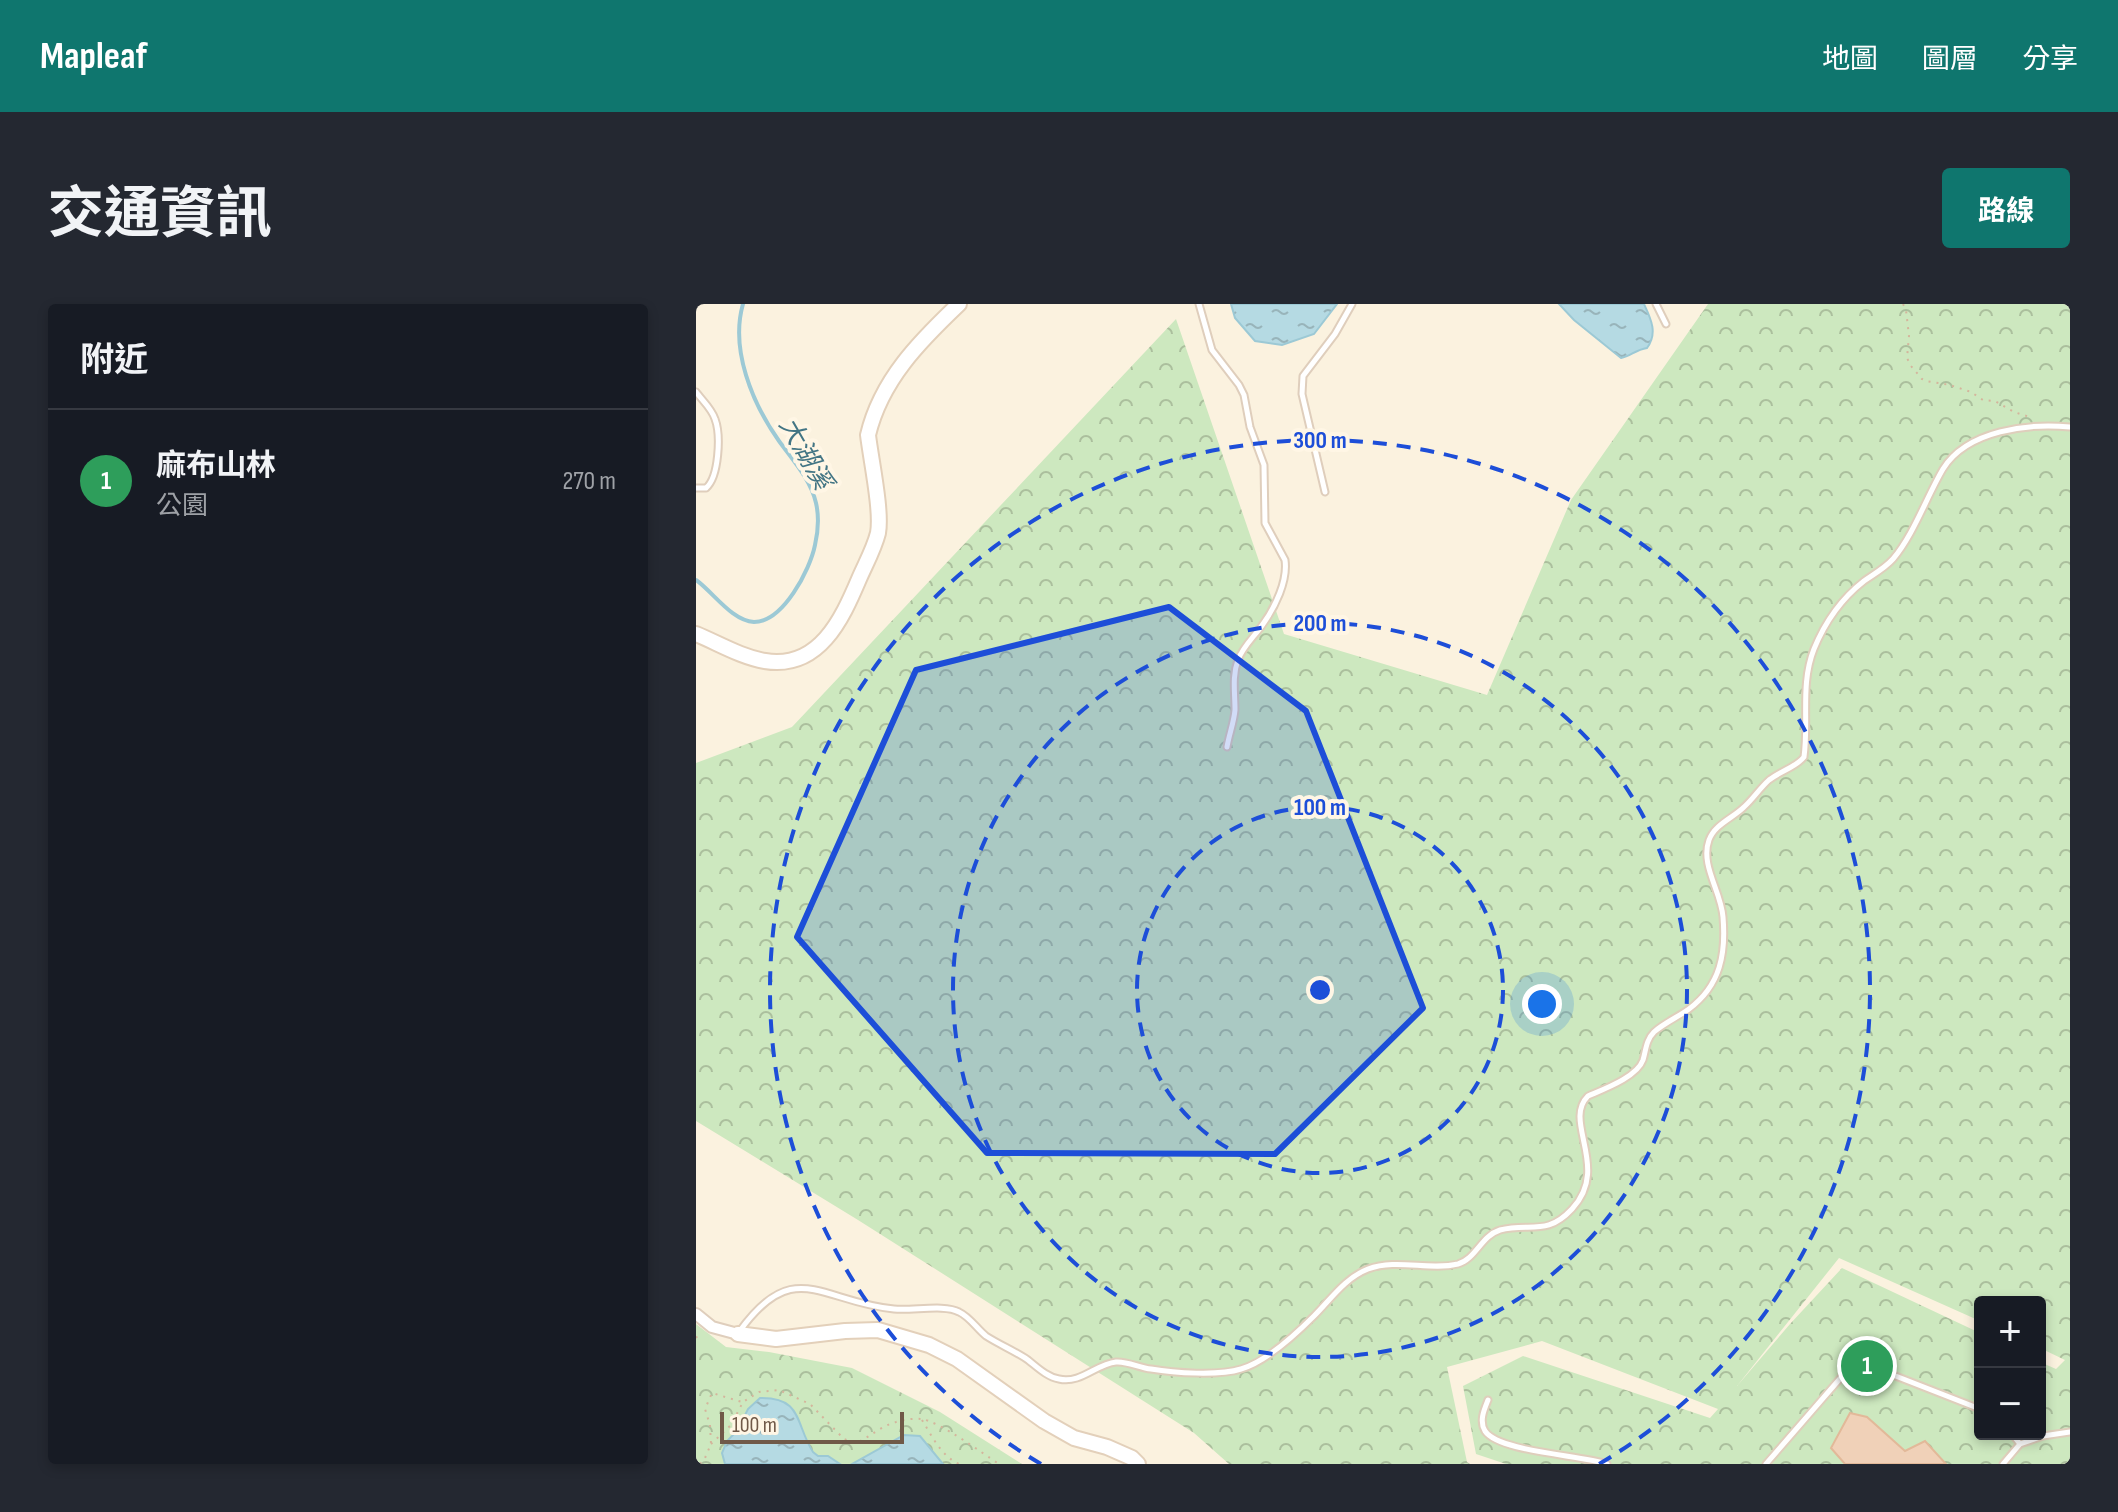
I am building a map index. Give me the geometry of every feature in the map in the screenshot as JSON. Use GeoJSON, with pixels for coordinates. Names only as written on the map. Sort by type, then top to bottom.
{"type":"FeatureCollection","features":[{"type":"Feature","properties":{"kind":"street"},"geometry":{"type":"LineString","coordinates":[[696,634],[767,662],[803,656],[831,634],[843,616],[878,533],[879,518],[868,435],[871,422],[899,367],[959,304]]}},
{"type":"Feature","properties":{"kind":"street"},"geometry":{"type":"LineString","coordinates":[[696,1314],[712,1327],[738,1334],[776,1339],[878,1330],[929,1345],[957,1359],[1044,1421],[1074,1438],[1107,1447],[1138,1464]]}},
{"type":"Feature","properties":{"kind":"lane"},"geometry":{"type":"LineString","coordinates":[[1199,304],[1212,350],[1244,395],[1250,427],[1264,465],[1265,523],[1286,566],[1272,608],[1238,658],[1234,716],[1227,747]]}},
{"type":"Feature","properties":{"kind":"lane"},"geometry":{"type":"LineString","coordinates":[[1325,492],[1301,383],[1352,304]]}},
{"type":"Feature","properties":{"kind":"lane"},"geometry":{"type":"LineString","coordinates":[[1656,304],[1666,324]]}},
{"type":"Feature","properties":{"kind":"lane"},"geometry":{"type":"LineString","coordinates":[[696,392],[715,417],[718,438],[712,483],[706,488],[696,488]]}},
{"type":"Feature","properties":{"kind":"lane"},"geometry":{"type":"LineString","coordinates":[[738,1334],[760,1305],[773,1295],[788,1289],[808,1288],[897,1310],[953,1309],[962,1313],[985,1335],[1059,1380],[1087,1375],[1114,1362],[1151,1369],[1226,1372],[1244,1369],[1283,1344],[1356,1275],[1391,1264],[1458,1264],[1499,1231],[1551,1225],[1574,1207],[1588,1177],[1588,1158],[1580,1119],[1582,1102],[1637,1070],[1643,1062],[1652,1034],[1691,1008],[1714,981],[1723,958],[1724,940],[1722,911],[1709,868],[1708,843],[1712,833],[1744,808],[1770,779],[1804,757],[1807,670],[1832,613],[1844,598],[1893,559],[1943,469],[1957,453],[1983,438],[2009,430],[2070,427]]}},
{"type":"Feature","properties":{"kind":"lane"},"geometry":{"type":"LineString","coordinates":[[1766,1464],[1844,1374],[1861,1364],[1974,1407]]}},
{"type":"Feature","properties":{"kind":"lane"},"geometry":{"type":"LineString","coordinates":[[1488,1400],[1482,1414],[1483,1429],[1493,1439],[1607,1464]]}},
{"type":"Feature","properties":{"kind":"lane"},"geometry":{"type":"LineString","coordinates":[[2003,1464],[2020,1444],[2043,1436],[2070,1432]]}},
{"type":"Feature","properties":{"kind":"lane"},"geometry":{"type":"LineString","coordinates":[[2017,1440],[2020,1444]]}},
{"type":"Feature","properties":{"kind":"path"},"geometry":{"type":"LineString","coordinates":[[1903,304],[1909,336],[1907,358],[1922,379],[1971,392],[1983,400],[1995,401],[2027,417],[2048,419],[2048,426]]}},
{"type":"Feature","properties":{"kind":"path"},"geometry":{"type":"LineString","coordinates":[[696,1338],[701,1332]]}},
{"type":"Feature","properties":{"kind":"path"},"geometry":{"type":"LineString","coordinates":[[700,1464],[711,1444],[731,1425],[743,1402],[759,1392],[779,1390],[810,1404],[844,1439],[856,1443],[898,1421],[922,1419],[946,1430],[999,1464]]}},
{"type":"Feature","properties":{"kind":"path"},"geometry":{"type":"LineString","coordinates":[[711,1444],[705,1409],[712,1393],[743,1402]]}},
{"type":"Feature","properties":{"kind":"path"},"geometry":{"type":"LineString","coordinates":[[922,1419],[935,1442],[951,1460],[959,1464]]}},
{"type":"Feature","properties":{"kind":"highlighted area"},"geometry":{"type":"Polygon","coordinates":[[[1169,607],[1306,711],[1423,1008],[1275,1154],[987,1153],[797,937],[916,670],[1169,607]]]}},
{"type":"Feature","properties":{"kind":"green space"},"geometry":{"type":"Polygon","coordinates":[[[1708,304],[2070,304],[2070,1464],[1506,1464],[1476,1454],[1463,1386],[1523,1356],[1710,1418],[1718,1409],[1542,1341],[1447,1367],[1467,1462],[1470,1464],[1229,1464],[1194,1433],[696,1121],[696,763],[792,727],[1176,319],[1284,634],[1487,695],[1571,500],[1708,304]]]}},
{"type":"Feature","properties":{"kind":"green space"},"geometry":{"type":"Polygon","coordinates":[[[696,1324],[726,1347],[852,1368],[940,1412],[1022,1464],[696,1464],[696,1324]]]}},
{"type":"Feature","properties":{"kind":"water"},"geometry":{"type":"Polygon","coordinates":[[[1231,304],[1337,304],[1314,334],[1282,345],[1255,341],[1235,318],[1231,304]]]}},
{"type":"Feature","properties":{"kind":"water"},"geometry":{"type":"Polygon","coordinates":[[[1559,304],[1644,304],[1652,326],[1652,337],[1647,348],[1621,358],[1559,304]]]}},
{"type":"Feature","properties":{"kind":"water"},"geometry":{"type":"Polygon","coordinates":[[[760,1398],[774,1399],[791,1407],[813,1452],[818,1456],[828,1456],[840,1464],[725,1464],[722,1453],[727,1441],[737,1431],[748,1409],[760,1398]]]}},
{"type":"Feature","properties":{"kind":"water"},"geometry":{"type":"Polygon","coordinates":[[[904,1435],[920,1436],[943,1464],[852,1464],[904,1435]]]}},
{"type":"Feature","properties":{"kind":"building"},"geometry":{"type":"Polygon","coordinates":[[[1850,1413],[1867,1417],[1905,1451],[1925,1441],[1946,1464],[1845,1464],[1831,1448],[1850,1413]]]}},
{"type":"Feature","properties":{"kind":"waterway","name":"大湖溪"},"geometry":{"type":"LineString","coordinates":[[696,580],[738,617],[754,622],[765,620],[794,593],[807,568],[816,540],[818,513],[814,494],[769,426],[746,375],[739,339],[743,304]]}},
{"type":"Feature","properties":{"kind":"place","name":"麻布山林"},"geometry":{"type":"Point","coordinates":[1867,1366]}}]}
